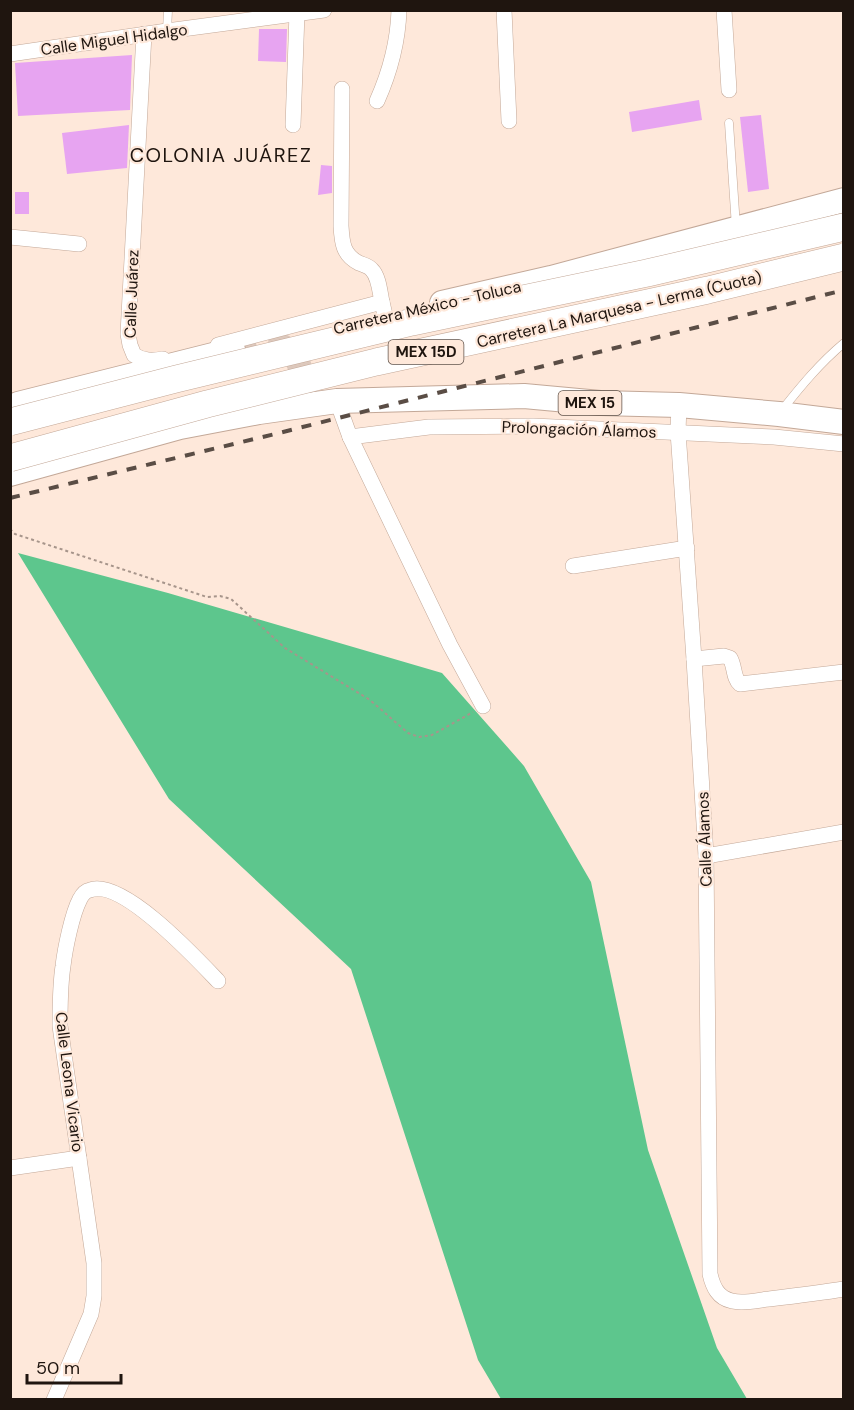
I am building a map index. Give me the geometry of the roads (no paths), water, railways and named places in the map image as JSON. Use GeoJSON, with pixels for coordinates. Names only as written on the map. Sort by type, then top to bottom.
{"type":"FeatureCollection","features":[{"type":"Feature","properties":{"kind":"highway","name":"Carretera La Marquesa - Lerma (Cuota)"},"geometry":{"type":"LineString","coordinates":[[10,422],[412,322],[647,273],[843,227]]}},
{"type":"Feature","properties":{"kind":"highway","name":"Carretera La Marquesa - Lerma (Cuota)"},"geometry":{"type":"LineString","coordinates":[[10,458],[207,404],[376,362],[708,290],[843,257]]}},
{"type":"Feature","properties":{"kind":"main road","name":"Carretera México - Toluca"},"geometry":{"type":"LineString","coordinates":[[10,410],[384,309],[551,278],[843,200]]}},
{"type":"Feature","properties":{"kind":"main road"},"geometry":{"type":"LineString","coordinates":[[10,410],[29,402],[233,350]]}},
{"type":"Feature","properties":{"kind":"main road","name":"MEX 15"},"geometry":{"type":"LineString","coordinates":[[10,474],[180,427],[337,400],[524,396],[600,403],[679,405],[843,422]]}},
{"type":"Feature","properties":{"kind":"main road"},"geometry":{"type":"LineString","coordinates":[[10,484],[247,426]]}},
{"type":"Feature","properties":{"kind":"street","name":"Calle Miguel Hidalgo"},"geometry":{"type":"LineString","coordinates":[[10,54],[324,10]]}},
{"type":"Feature","properties":{"kind":"street"},"geometry":{"type":"LineString","coordinates":[[377,101],[391,64],[398,30],[399,10]]}},
{"type":"Feature","properties":{"kind":"street"},"geometry":{"type":"LineString","coordinates":[[504,10],[508,122]]}},
{"type":"Feature","properties":{"kind":"street"},"geometry":{"type":"LineString","coordinates":[[724,10],[729,90]]}},
{"type":"Feature","properties":{"kind":"street"},"geometry":{"type":"LineString","coordinates":[[293,125],[297,13]]}},
{"type":"Feature","properties":{"kind":"street","name":"Calle Juárez"},"geometry":{"type":"LineString","coordinates":[[144,34],[128,334],[134,355],[144,360],[159,360],[384,309]]}},
{"type":"Feature","properties":{"kind":"street"},"geometry":{"type":"LineString","coordinates":[[342,89],[342,243],[348,255],[373,270],[384,309]]}},
{"type":"Feature","properties":{"kind":"street"},"geometry":{"type":"LineString","coordinates":[[10,237],[79,244]]}},
{"type":"Feature","properties":{"kind":"street"},"geometry":{"type":"LineString","coordinates":[[337,400],[350,437],[450,645],[483,706]]}},
{"type":"Feature","properties":{"kind":"street","name":"Calle Álamos"},"geometry":{"type":"LineString","coordinates":[[679,405],[678,432],[706,856],[710,1274],[715,1291],[730,1301],[762,1300],[843,1289]]}},
{"type":"Feature","properties":{"kind":"street","name":"Prolongación Álamos"},"geometry":{"type":"LineString","coordinates":[[350,437],[429,427],[533,426],[774,437],[843,444]]}},
{"type":"Feature","properties":{"kind":"street"},"geometry":{"type":"LineString","coordinates":[[573,566],[687,548]]}},
{"type":"Feature","properties":{"kind":"street"},"geometry":{"type":"LineString","coordinates":[[694,659],[724,656],[730,658],[736,681],[740,684],[843,672]]}},
{"type":"Feature","properties":{"kind":"street"},"geometry":{"type":"LineString","coordinates":[[706,856],[843,832]]}},
{"type":"Feature","properties":{"kind":"street","name":"Calle Leona Vicario"},"geometry":{"type":"LineString","coordinates":[[54,1400],[91,1314],[94,1296],[94,1263],[60,1026],[63,964],[80,898],[89,890],[99,888],[130,902],[178,940],[218,981]]}},
{"type":"Feature","properties":{"kind":"street"},"geometry":{"type":"LineString","coordinates":[[10,1168],[79,1158]]}},
{"type":"Feature","properties":{"kind":"lane"},"geometry":{"type":"LineString","coordinates":[[167,31],[168,10]]}},
{"type":"Feature","properties":{"kind":"lane"},"geometry":{"type":"LineString","coordinates":[[729,123],[736,228]]}},
{"type":"Feature","properties":{"kind":"lane"},"geometry":{"type":"LineString","coordinates":[[779,414],[805,380],[843,343]]}},
{"type":"Feature","properties":{"kind":"tunnel"},"geometry":{"type":"LineString","coordinates":[[233,350],[266,343],[281,345],[288,350],[299,364],[301,372],[302,381],[297,399]]}},
{"type":"Feature","properties":{"kind":"railway"},"geometry":{"type":"LineString","coordinates":[[10,498],[279,433],[844,290]]}},
{"type":"Feature","properties":{"kind":"district","name":"COLONIA JUÁREZ"},"geometry":{"type":"Point","coordinates":[221,155]}}]}
